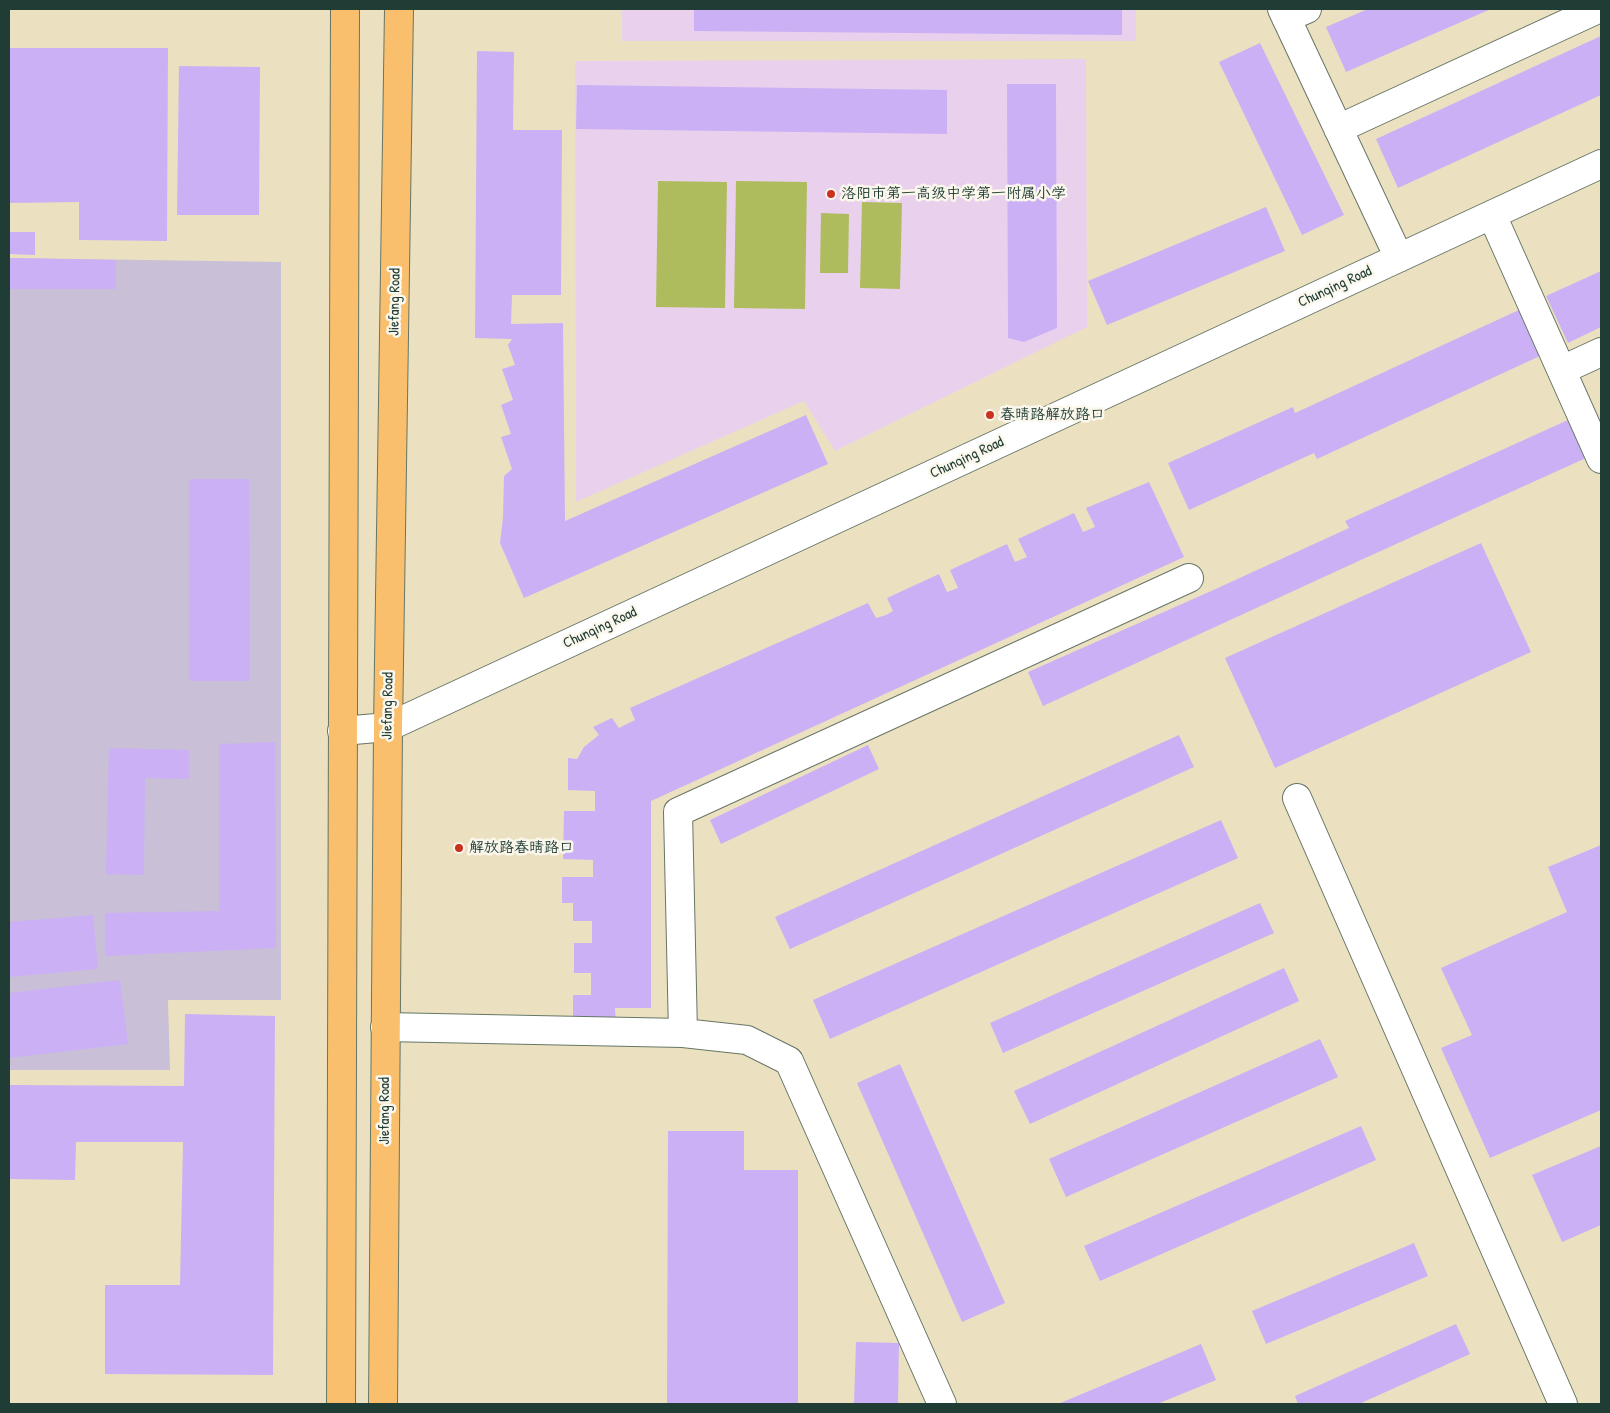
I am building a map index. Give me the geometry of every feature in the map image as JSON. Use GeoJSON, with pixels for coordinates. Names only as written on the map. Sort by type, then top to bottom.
{"type":"FeatureCollection","features":[{"type":"Feature","properties":{"kind":"main road"},"geometry":{"type":"LineString","coordinates":[[341,1404],[346,9]]}},
{"type":"Feature","properties":{"kind":"main road","name":"Jiefang Road"},"geometry":{"type":"LineString","coordinates":[[383,1404],[388,726],[400,9]]}},
{"type":"Feature","properties":{"kind":"street"},"geometry":{"type":"LineString","coordinates":[[1338,129],[1598,9]]}},
{"type":"Feature","properties":{"kind":"street"},"geometry":{"type":"LineString","coordinates":[[1292,12],[1338,129],[1399,258]]}},
{"type":"Feature","properties":{"kind":"street","name":"Chunqing Road"},"geometry":{"type":"LineString","coordinates":[[342,731],[388,726],[1601,164]]}},
{"type":"Feature","properties":{"kind":"street"},"geometry":{"type":"LineString","coordinates":[[1492,215],[1601,459]]}},
{"type":"Feature","properties":{"kind":"street"},"geometry":{"type":"LineString","coordinates":[[1562,370],[1601,352]]}},
{"type":"Feature","properties":{"kind":"street"},"geometry":{"type":"LineString","coordinates":[[683,1033],[678,812],[1188,578]]}},
{"type":"Feature","properties":{"kind":"street"},"geometry":{"type":"LineString","coordinates":[[1297,798],[1563,1404]]}},
{"type":"Feature","properties":{"kind":"street"},"geometry":{"type":"LineString","coordinates":[[385,1027],[683,1033],[747,1040],[789,1061],[942,1404]]}},
{"type":"Feature","properties":{"kind":"shaded area"},"geometry":{"type":"Polygon","coordinates":[[[622,9],[1136,9],[1136,41],[622,41],[622,9]]]}},
{"type":"Feature","properties":{"kind":"shaded area","name":"洛阳市第一高级中学第一附属小学"},"geometry":{"type":"Polygon","coordinates":[[[1086,59],[1087,327],[835,451],[804,401],[576,502],[575,61],[1086,59]]]}},
{"type":"Feature","properties":{"kind":"shaded area"},"geometry":{"type":"Polygon","coordinates":[[[9,258],[281,262],[281,1000],[168,1000],[170,1070],[9,1070],[9,258]]]}},
{"type":"Feature","properties":{"kind":"green space"},"geometry":{"type":"Polygon","coordinates":[[[658,181],[727,182],[725,308],[656,307],[658,181]]]}},
{"type":"Feature","properties":{"kind":"green space"},"geometry":{"type":"Polygon","coordinates":[[[736,181],[807,182],[805,309],[734,308],[736,181]]]}},
{"type":"Feature","properties":{"kind":"green space"},"geometry":{"type":"Polygon","coordinates":[[[862,202],[902,203],[900,289],[860,288],[862,202]]]}},
{"type":"Feature","properties":{"kind":"green space"},"geometry":{"type":"Polygon","coordinates":[[[821,213],[849,214],[848,273],[820,273],[821,213]]]}},
{"type":"Feature","properties":{"kind":"building"},"geometry":{"type":"Polygon","coordinates":[[[694,9],[1122,9],[1122,35],[694,31],[694,9]]]}},
{"type":"Feature","properties":{"kind":"building"},"geometry":{"type":"Polygon","coordinates":[[[1368,9],[1491,9],[1346,72],[1326,27],[1368,9]]]}},
{"type":"Feature","properties":{"kind":"building"},"geometry":{"type":"Polygon","coordinates":[[[1601,36],[1601,95],[1398,188],[1376,139],[1601,36]]]}},
{"type":"Feature","properties":{"kind":"building"},"geometry":{"type":"Polygon","coordinates":[[[1260,43],[1344,215],[1302,235],[1219,62],[1260,43]]]}},
{"type":"Feature","properties":{"kind":"building"},"geometry":{"type":"Polygon","coordinates":[[[9,48],[168,48],[167,241],[79,240],[79,202],[9,203],[9,48]]]}},
{"type":"Feature","properties":{"kind":"building"},"geometry":{"type":"Polygon","coordinates":[[[477,51],[514,52],[513,130],[562,130],[561,295],[512,295],[511,324],[563,323],[565,521],[806,415],[828,464],[524,598],[500,543],[504,476],[512,469],[501,437],[511,434],[501,405],[513,400],[502,369],[515,365],[508,345],[512,339],[475,338],[477,51]]]}},
{"type":"Feature","properties":{"kind":"building"},"geometry":{"type":"Polygon","coordinates":[[[179,66],[260,67],[259,215],[177,215],[179,66]]]}},
{"type":"Feature","properties":{"kind":"building"},"geometry":{"type":"Polygon","coordinates":[[[1007,84],[1056,84],[1057,328],[1024,342],[1008,338],[1007,84]]]}},
{"type":"Feature","properties":{"kind":"building"},"geometry":{"type":"Polygon","coordinates":[[[577,85],[947,90],[947,134],[576,129],[577,85]]]}},
{"type":"Feature","properties":{"kind":"building"},"geometry":{"type":"Polygon","coordinates":[[[1266,207],[1285,251],[1107,325],[1088,281],[1266,207]]]}},
{"type":"Feature","properties":{"kind":"building"},"geometry":{"type":"Polygon","coordinates":[[[9,232],[35,232],[35,255],[9,254],[9,232]]]}},
{"type":"Feature","properties":{"kind":"building"},"geometry":{"type":"Polygon","coordinates":[[[9,258],[116,260],[116,289],[9,289],[9,258]]]}},
{"type":"Feature","properties":{"kind":"building"},"geometry":{"type":"Polygon","coordinates":[[[1601,271],[1601,327],[1568,343],[1546,296],[1601,271]]]}},
{"type":"Feature","properties":{"kind":"building"},"geometry":{"type":"Polygon","coordinates":[[[1519,310],[1540,356],[1317,459],[1314,453],[1189,510],[1168,463],[1293,407],[1295,413],[1519,310]]]}},
{"type":"Feature","properties":{"kind":"building"},"geometry":{"type":"Polygon","coordinates":[[[1568,420],[1586,458],[1043,706],[1028,672],[1349,528],[1345,521],[1568,420]]]}},
{"type":"Feature","properties":{"kind":"building"},"geometry":{"type":"Polygon","coordinates":[[[189,479],[249,479],[250,681],[189,681],[189,479]]]}},
{"type":"Feature","properties":{"kind":"building"},"geometry":{"type":"Polygon","coordinates":[[[1149,482],[1184,557],[651,801],[651,1008],[615,1008],[616,1024],[573,1024],[573,995],[591,995],[591,973],[574,973],[574,943],[592,943],[592,921],[573,921],[573,903],[562,903],[562,877],[593,877],[593,860],[563,859],[564,811],[595,811],[595,791],[568,790],[568,758],[577,759],[584,747],[599,735],[593,727],[612,718],[619,728],[635,720],[630,708],[868,603],[876,618],[886,615],[893,611],[887,598],[939,574],[947,592],[958,588],[950,570],[1007,544],[1015,562],[1027,557],[1018,539],[1074,513],[1083,532],[1095,527],[1086,508],[1149,482]]]}},
{"type":"Feature","properties":{"kind":"building"},"geometry":{"type":"Polygon","coordinates":[[[1481,543],[1531,652],[1275,768],[1225,658],[1481,543]]]}},
{"type":"Feature","properties":{"kind":"building"},"geometry":{"type":"Polygon","coordinates":[[[1179,735],[1194,767],[790,949],[775,917],[1179,735]]]}},
{"type":"Feature","properties":{"kind":"building"},"geometry":{"type":"Polygon","coordinates":[[[275,742],[276,948],[105,956],[105,913],[219,911],[219,744],[275,742]]]}},
{"type":"Feature","properties":{"kind":"building"},"geometry":{"type":"Polygon","coordinates":[[[868,745],[879,769],[721,844],[710,820],[868,745]]]}},
{"type":"Feature","properties":{"kind":"building"},"geometry":{"type":"Polygon","coordinates":[[[109,748],[189,750],[189,779],[145,778],[144,875],[106,874],[109,748]]]}},
{"type":"Feature","properties":{"kind":"building"},"geometry":{"type":"Polygon","coordinates":[[[1221,820],[1238,858],[830,1039],[813,1000],[1221,820]]]}},
{"type":"Feature","properties":{"kind":"building"},"geometry":{"type":"Polygon","coordinates":[[[1601,845],[1601,1110],[1490,1158],[1441,1048],[1472,1035],[1441,968],[1567,912],[1548,867],[1601,845]]]}},
{"type":"Feature","properties":{"kind":"building"},"geometry":{"type":"Polygon","coordinates":[[[1260,903],[1274,933],[1003,1053],[990,1023],[1260,903]]]}},
{"type":"Feature","properties":{"kind":"building"},"geometry":{"type":"Polygon","coordinates":[[[93,915],[98,969],[9,977],[9,922],[93,915]]]}},
{"type":"Feature","properties":{"kind":"building"},"geometry":{"type":"Polygon","coordinates":[[[1284,968],[1299,1001],[1030,1124],[1014,1091],[1284,968]]]}},
{"type":"Feature","properties":{"kind":"building"},"geometry":{"type":"Polygon","coordinates":[[[120,980],[128,1044],[9,1058],[9,993],[120,980]]]}},
{"type":"Feature","properties":{"kind":"building"},"geometry":{"type":"Polygon","coordinates":[[[185,1014],[275,1016],[273,1375],[105,1374],[105,1285],[180,1285],[183,1142],[76,1142],[75,1180],[9,1179],[9,1085],[184,1086],[185,1014]]]}},
{"type":"Feature","properties":{"kind":"building"},"geometry":{"type":"Polygon","coordinates":[[[1320,1039],[1338,1077],[1066,1197],[1049,1159],[1320,1039]]]}},
{"type":"Feature","properties":{"kind":"building"},"geometry":{"type":"Polygon","coordinates":[[[900,1064],[1005,1303],[962,1322],[857,1083],[900,1064]]]}},
{"type":"Feature","properties":{"kind":"building"},"geometry":{"type":"Polygon","coordinates":[[[1361,1126],[1376,1160],[1100,1281],[1084,1246],[1361,1126]]]}},
{"type":"Feature","properties":{"kind":"building"},"geometry":{"type":"Polygon","coordinates":[[[668,1131],[744,1131],[744,1170],[798,1170],[798,1404],[667,1404],[668,1131]]]}},
{"type":"Feature","properties":{"kind":"building"},"geometry":{"type":"Polygon","coordinates":[[[1601,1146],[1601,1225],[1562,1242],[1532,1175],[1601,1146]]]}},
{"type":"Feature","properties":{"kind":"building"},"geometry":{"type":"Polygon","coordinates":[[[1414,1243],[1428,1276],[1266,1344],[1252,1311],[1414,1243]]]}},
{"type":"Feature","properties":{"kind":"building"},"geometry":{"type":"Polygon","coordinates":[[[1456,1324],[1470,1354],[1359,1404],[1298,1404],[1295,1396],[1456,1324]]]}},
{"type":"Feature","properties":{"kind":"building"},"geometry":{"type":"Polygon","coordinates":[[[856,1342],[899,1343],[898,1404],[854,1404],[856,1342]]]}},
{"type":"Feature","properties":{"kind":"building"},"geometry":{"type":"Polygon","coordinates":[[[1201,1344],[1216,1380],[1157,1404],[1058,1404],[1201,1344]]]}},
{"type":"Feature","properties":{"kind":"place","name":"洛阳市第一高级中学第一附属小学"},"geometry":{"type":"Point","coordinates":[831,194]}},
{"type":"Feature","properties":{"kind":"place","name":"春晴路解放路口"},"geometry":{"type":"Point","coordinates":[990,415]}},
{"type":"Feature","properties":{"kind":"place","name":"解放路春晴路口"},"geometry":{"type":"Point","coordinates":[459,848]}}]}
